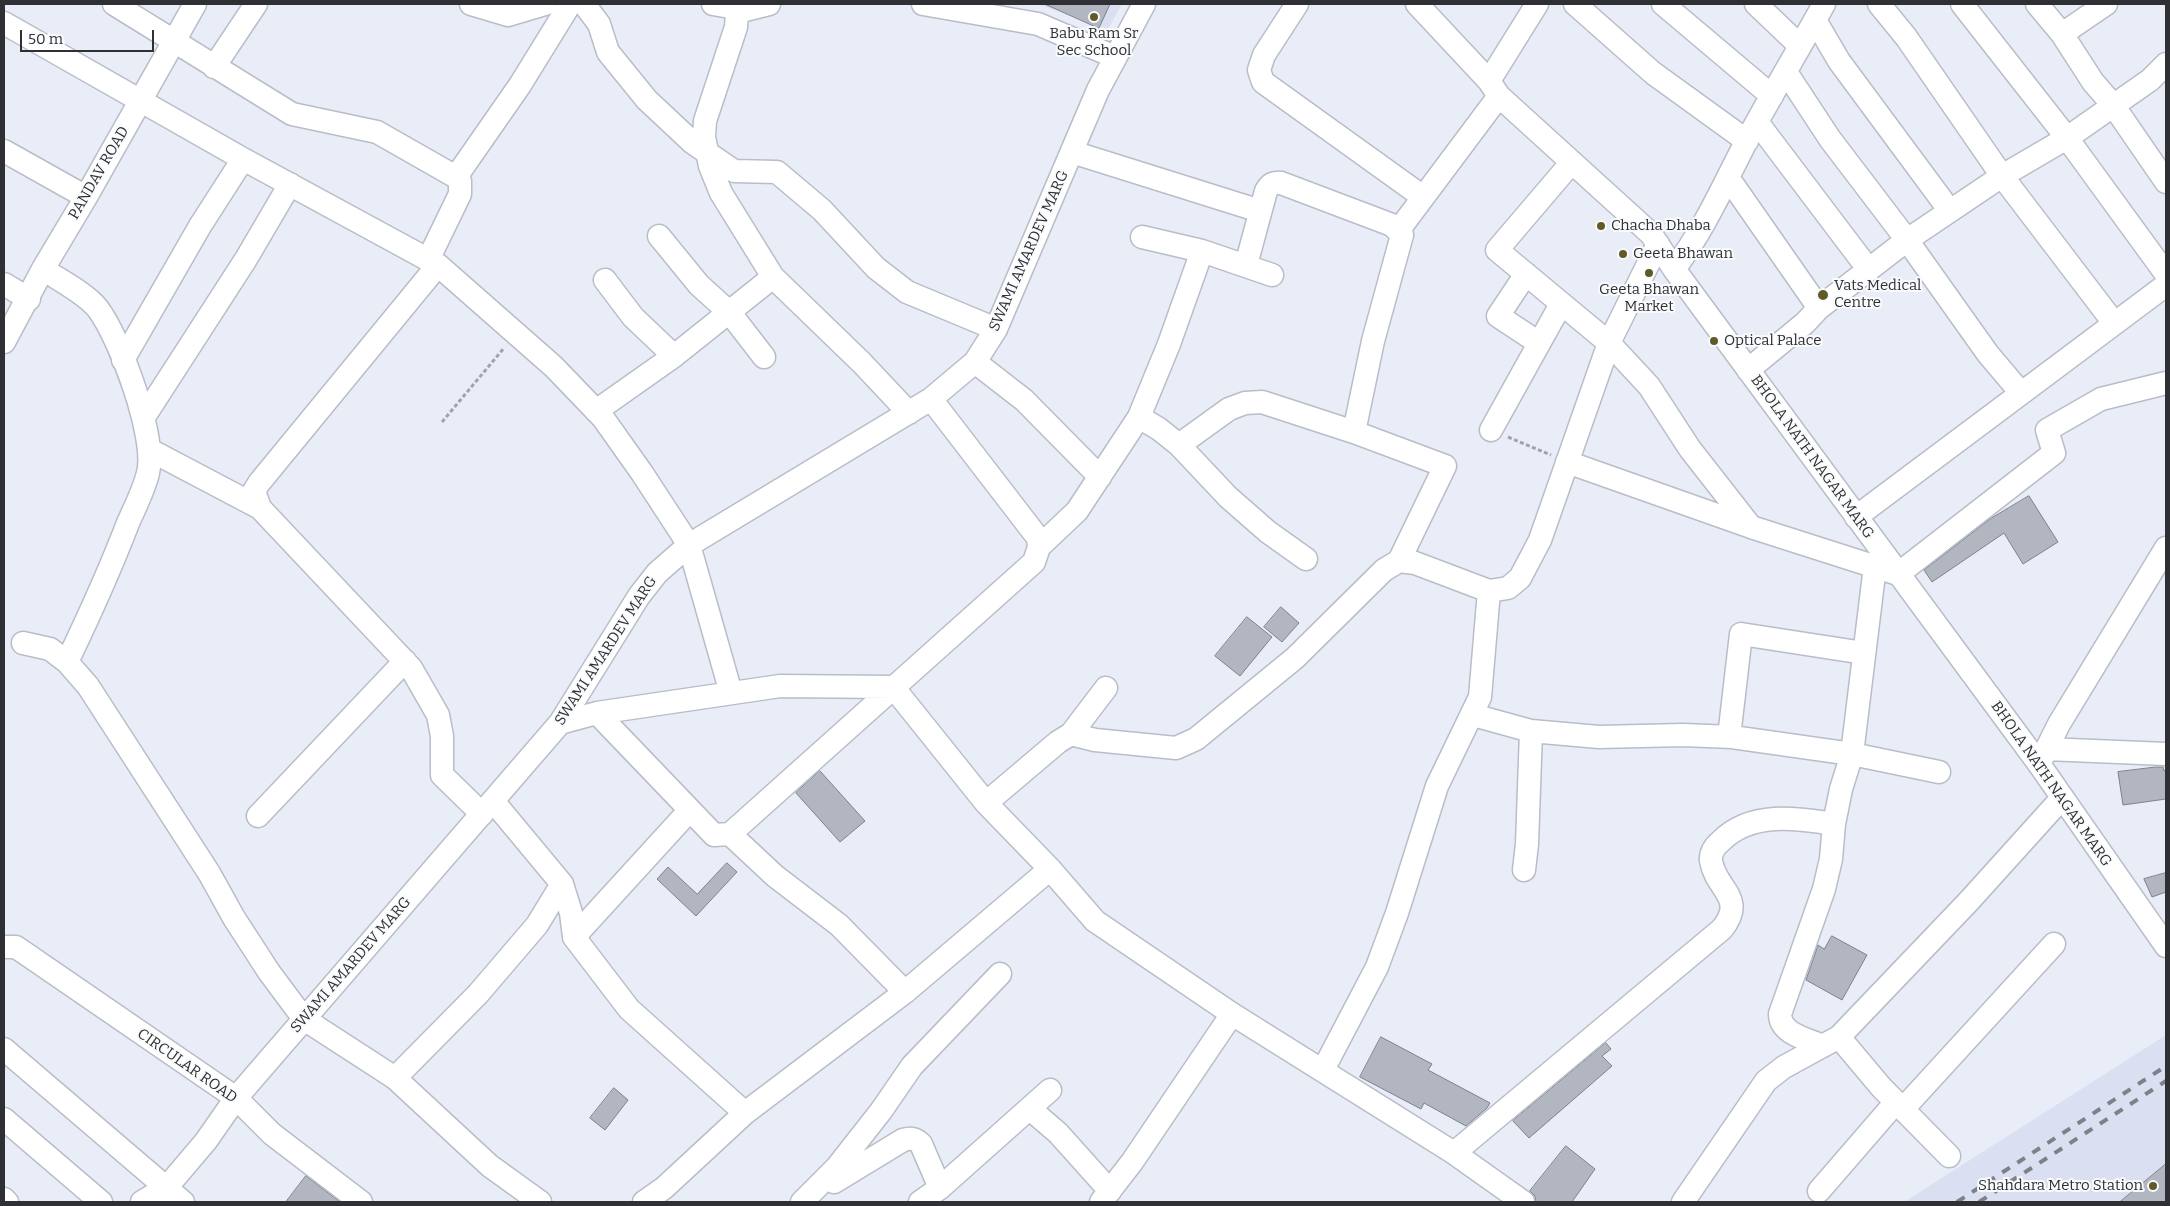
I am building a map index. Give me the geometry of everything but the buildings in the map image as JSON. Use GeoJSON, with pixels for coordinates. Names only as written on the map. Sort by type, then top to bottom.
{"type":"FeatureCollection","features":[{"type":"Feature","properties":{"kind":"street"},"geometry":{"type":"LineString","coordinates":[[114,4],[292,114],[377,132],[460,181],[460,194],[433,262],[259,483],[254,491],[260,508]]}},
{"type":"Feature","properties":{"kind":"street","name":"PANDAV ROAD"},"geometry":{"type":"LineString","coordinates":[[4,342],[43,269],[195,4]]}},
{"type":"Feature","properties":{"kind":"street"},"geometry":{"type":"LineString","coordinates":[[214,67],[256,4]]}},
{"type":"Feature","properties":{"kind":"street"},"geometry":{"type":"LineString","coordinates":[[471,4],[508,16],[545,4]]}},
{"type":"Feature","properties":{"kind":"street"},"geometry":{"type":"LineString","coordinates":[[456,177],[520,85],[570,4]]}},
{"type":"Feature","properties":{"kind":"street"},"geometry":{"type":"LineString","coordinates":[[584,4],[599,24],[608,52],[647,100],[693,142],[734,171],[777,172],[822,210],[876,268],[907,292],[996,329]]}},
{"type":"Feature","properties":{"kind":"street"},"geometry":{"type":"LineString","coordinates":[[713,4],[730,7],[737,12],[769,4]]}},
{"type":"Feature","properties":{"kind":"street"},"geometry":{"type":"LineString","coordinates":[[923,4],[1038,24],[1115,57]]}},
{"type":"Feature","properties":{"kind":"street","name":"SWAMI AMARDEV MARG"},"geometry":{"type":"LineString","coordinates":[[142,1202],[175,1195],[206,1141],[236,1098],[560,723],[639,596],[657,573],[689,545],[931,399],[975,362],[996,329],[1098,90],[1144,4]]}},
{"type":"Feature","properties":{"kind":"street"},"geometry":{"type":"LineString","coordinates":[[1297,4],[1264,54],[1259,70],[1263,82],[1424,197]]}},
{"type":"Feature","properties":{"kind":"street","name":"BHOLA NATH NAGAR MARG"},"geometry":{"type":"LineString","coordinates":[[1417,4],[1494,89],[1651,234],[1674,269],[1898,574],[2043,756],[2062,798],[2166,946]]}},
{"type":"Feature","properties":{"kind":"street"},"geometry":{"type":"LineString","coordinates":[[1398,231],[1424,197],[1494,89],[1537,4]]}},
{"type":"Feature","properties":{"kind":"street"},"geometry":{"type":"LineString","coordinates":[[1575,4],[1653,73],[1752,132],[1869,270]]}},
{"type":"Feature","properties":{"kind":"street"},"geometry":{"type":"LineString","coordinates":[[1663,4],[1772,96]]}},
{"type":"Feature","properties":{"kind":"street"},"geometry":{"type":"LineString","coordinates":[[1756,4],[1800,46]]}},
{"type":"Feature","properties":{"kind":"street"},"geometry":{"type":"LineString","coordinates":[[1879,4],[1906,37],[2002,176],[2114,323]]}},
{"type":"Feature","properties":{"kind":"street"},"geometry":{"type":"LineString","coordinates":[[1962,4],[2067,138],[2166,274]]}},
{"type":"Feature","properties":{"kind":"street"},"geometry":{"type":"LineString","coordinates":[[2037,4],[2062,34],[2093,82],[2113,105],[2166,182]]}},
{"type":"Feature","properties":{"kind":"street"},"geometry":{"type":"LineString","coordinates":[[2062,34],[2106,4]]}},
{"type":"Feature","properties":{"kind":"street"},"geometry":{"type":"LineString","coordinates":[[737,12],[736,27],[705,121],[704,137],[707,152],[721,193],[773,277],[862,363],[909,413]]}},
{"type":"Feature","properties":{"kind":"street"},"geometry":{"type":"LineString","coordinates":[[1674,269],[1686,254],[1729,179],[1752,132],[1820,12]]}},
{"type":"Feature","properties":{"kind":"street"},"geometry":{"type":"LineString","coordinates":[[1820,12],[1839,61],[1950,211]]}},
{"type":"Feature","properties":{"kind":"street"},"geometry":{"type":"LineString","coordinates":[[4,23],[243,159],[433,262],[554,367],[596,411],[642,473],[689,545],[731,693]]}},
{"type":"Feature","properties":{"kind":"street"},"geometry":{"type":"LineString","coordinates":[[1748,370],[1805,323],[1819,308],[1907,240],[2002,176],[2067,138],[2150,80],[2166,64]]}},
{"type":"Feature","properties":{"kind":"street"},"geometry":{"type":"LineString","coordinates":[[1786,72],[1830,138],[1907,240],[1988,354],[2021,393]]}},
{"type":"Feature","properties":{"kind":"street"},"geometry":{"type":"LineString","coordinates":[[4,151],[86,197]]}},
{"type":"Feature","properties":{"kind":"street"},"geometry":{"type":"LineString","coordinates":[[1072,152],[1260,211]]}},
{"type":"Feature","properties":{"kind":"street"},"geometry":{"type":"LineString","coordinates":[[123,360],[200,226],[243,159]]}},
{"type":"Feature","properties":{"kind":"street"},"geometry":{"type":"LineString","coordinates":[[1572,162],[1498,250],[1609,343],[1649,386],[1690,449],[1751,527]]}},
{"type":"Feature","properties":{"kind":"street"},"geometry":{"type":"LineString","coordinates":[[1729,179],[1819,308]]}},
{"type":"Feature","properties":{"kind":"street"},"geometry":{"type":"LineString","coordinates":[[1246,265],[1269,185],[1281,183],[1392,225],[1402,235],[1373,341],[1354,432]]}},
{"type":"Feature","properties":{"kind":"street"},"geometry":{"type":"LineString","coordinates":[[144,417],[246,259],[290,184]]}},
{"type":"Feature","properties":{"kind":"street"},"geometry":{"type":"LineString","coordinates":[[659,236],[699,285],[730,313],[764,357]]}},
{"type":"Feature","properties":{"kind":"street"},"geometry":{"type":"LineString","coordinates":[[1142,237],[1202,251],[1246,265],[1272,276]]}},
{"type":"Feature","properties":{"kind":"street"},"geometry":{"type":"LineString","coordinates":[[1399,561],[1415,562],[1489,592],[1508,588],[1520,578],[1540,540],[1609,343],[1658,244]]}},
{"type":"Feature","properties":{"kind":"street"},"geometry":{"type":"LineString","coordinates":[[597,713],[714,835],[730,834],[1034,562],[1040,547],[1077,511],[1139,417],[1170,344],[1202,251]]}},
{"type":"Feature","properties":{"kind":"street"},"geometry":{"type":"LineString","coordinates":[[43,269],[98,307],[123,360],[144,417],[150,450],[148,473],[104,586],[67,662]]}},
{"type":"Feature","properties":{"kind":"street"},"geometry":{"type":"LineString","coordinates":[[1526,274],[1498,316],[1539,343]]}},
{"type":"Feature","properties":{"kind":"street"},"geometry":{"type":"LineString","coordinates":[[596,411],[674,356],[773,277]]}},
{"type":"Feature","properties":{"kind":"street"},"geometry":{"type":"LineString","coordinates":[[605,280],[633,317],[674,356]]}},
{"type":"Feature","properties":{"kind":"street"},"geometry":{"type":"LineString","coordinates":[[4,284],[28,298]]}},
{"type":"Feature","properties":{"kind":"street"},"geometry":{"type":"LineString","coordinates":[[1856,517],[2166,285]]}},
{"type":"Feature","properties":{"kind":"street"},"geometry":{"type":"LineString","coordinates":[[1491,430],[1561,304]]}},
{"type":"Feature","properties":{"kind":"street"},"geometry":{"type":"LineString","coordinates":[[975,362],[1024,400],[1100,477]]}},
{"type":"Feature","properties":{"kind":"street"},"geometry":{"type":"LineString","coordinates":[[1567,462],[1751,527],[1898,574],[2054,453],[2047,430],[2101,399],[2166,383]]}},
{"type":"Feature","properties":{"kind":"street"},"geometry":{"type":"LineString","coordinates":[[931,399],[1038,538],[1040,547]]}},
{"type":"Feature","properties":{"kind":"street"},"geometry":{"type":"LineString","coordinates":[[1071,734],[1095,740],[1176,748],[1196,739],[1295,658],[1384,570],[1399,561],[1445,466],[1354,432],[1262,402],[1245,403],[1229,408],[1179,445]]}},
{"type":"Feature","properties":{"kind":"street"},"geometry":{"type":"LineString","coordinates":[[1139,417],[1159,429],[1179,445],[1228,497],[1268,532],[1306,559]]}},
{"type":"Feature","properties":{"kind":"street"},"geometry":{"type":"LineString","coordinates":[[150,450],[260,508],[405,661],[438,715],[442,736],[442,775],[488,808],[562,884],[571,913],[574,937],[629,1009],[745,1112]]}},
{"type":"Feature","properties":{"kind":"street"},"geometry":{"type":"LineString","coordinates":[[2163,560],[2059,724],[2043,756],[2166,754]]}},
{"type":"Feature","properties":{"kind":"street"},"geometry":{"type":"LineString","coordinates":[[1875,566],[1852,754],[1841,789],[1834,824],[1831,860],[1824,888],[1780,1014],[1780,1022],[1785,1028],[1831,1041],[1899,1105],[1949,1156]]}},
{"type":"Feature","properties":{"kind":"street"},"geometry":{"type":"LineString","coordinates":[[1323,1070],[1377,967],[1397,913],[1437,786],[1473,715],[1480,697],[1489,592]]}},
{"type":"Feature","properties":{"kind":"street"},"geometry":{"type":"LineString","coordinates":[[1729,737],[1742,634],[1864,653]]}},
{"type":"Feature","properties":{"kind":"street"},"geometry":{"type":"LineString","coordinates":[[23,643],[50,650],[67,662],[88,686],[209,873],[234,918],[269,972],[304,1019],[395,1078],[490,1166],[540,1202]]}},
{"type":"Feature","properties":{"kind":"street"},"geometry":{"type":"LineString","coordinates":[[258,816],[405,661]]}},
{"type":"Feature","properties":{"kind":"street"},"geometry":{"type":"LineString","coordinates":[[560,723],[597,713],[780,686],[893,688]]}},
{"type":"Feature","properties":{"kind":"street"},"geometry":{"type":"LineString","coordinates":[[893,688],[986,803],[1050,870],[1095,921],[1232,1014],[1454,1153],[1497,1195],[1523,1202]]}},
{"type":"Feature","properties":{"kind":"street"},"geometry":{"type":"LineString","coordinates":[[986,803],[1058,742],[1071,734],[1106,688]]}},
{"type":"Feature","properties":{"kind":"street"},"geometry":{"type":"LineString","coordinates":[[1473,715],[1531,730],[1599,737],[1683,735],[1729,737],[1852,754],[1939,772]]}},
{"type":"Feature","properties":{"kind":"street"},"geometry":{"type":"LineString","coordinates":[[1524,870],[1527,844],[1531,730]]}},
{"type":"Feature","properties":{"kind":"street"},"geometry":{"type":"LineString","coordinates":[[1683,1202],[1766,1081],[1784,1067],[1831,1041],[1969,901],[2062,798]]}},
{"type":"Feature","properties":{"kind":"street"},"geometry":{"type":"LineString","coordinates":[[574,937],[689,810]]}},
{"type":"Feature","properties":{"kind":"street"},"geometry":{"type":"LineString","coordinates":[[1454,1153],[1722,929],[1730,920],[1733,909],[1728,894],[1710,859],[1714,848],[1727,835],[1744,826],[1766,820],[1795,818],[1834,824]]}},
{"type":"Feature","properties":{"kind":"street"},"geometry":{"type":"LineString","coordinates":[[730,834],[775,876],[839,925],[904,992]]}},
{"type":"Feature","properties":{"kind":"street"},"geometry":{"type":"LineString","coordinates":[[644,1202],[664,1188],[745,1112],[904,992],[1050,870]]}},
{"type":"Feature","properties":{"kind":"street"},"geometry":{"type":"LineString","coordinates":[[395,1078],[478,994],[537,925],[562,884]]}},
{"type":"Feature","properties":{"kind":"street"},"geometry":{"type":"LineString","coordinates":[[1819,1191],[2054,944]]}},
{"type":"Feature","properties":{"kind":"street","name":"CIRCULAR ROAD"},"geometry":{"type":"LineString","coordinates":[[4,947],[16,947],[236,1098],[272,1134],[361,1202]]}},
{"type":"Feature","properties":{"kind":"street"},"geometry":{"type":"LineString","coordinates":[[802,1202],[837,1167],[881,1111],[912,1066],[1000,974]]}},
{"type":"Feature","properties":{"kind":"street"},"geometry":{"type":"LineString","coordinates":[[1030,1109],[1058,1133],[1105,1197],[1137,1155],[1232,1014]]}},
{"type":"Feature","properties":{"kind":"street"},"geometry":{"type":"LineString","coordinates":[[4,1049],[175,1195]]}},
{"type":"Feature","properties":{"kind":"street"},"geometry":{"type":"LineString","coordinates":[[920,1202],[940,1188],[1050,1090]]}},
{"type":"Feature","properties":{"kind":"street"},"geometry":{"type":"LineString","coordinates":[[4,1119],[101,1202]]}},
{"type":"Feature","properties":{"kind":"street"},"geometry":{"type":"LineString","coordinates":[[834,1182],[903,1140],[911,1138],[921,1144],[940,1188]]}},
{"type":"Feature","properties":{"kind":"street"},"geometry":{"type":"LineString","coordinates":[[4,1199],[7,1202]]}},
{"type":"Feature","properties":{"kind":"path"},"geometry":{"type":"LineString","coordinates":[[442,422],[516,334]]}},
{"type":"Feature","properties":{"kind":"path"},"geometry":{"type":"LineString","coordinates":[[1491,430],[1567,462]]}},
{"type":"Feature","properties":{"kind":"shaded area","name":"Babu Ram Sr Sec School"},"geometry":{"type":"Polygon","coordinates":[[[1037,4],[1122,4],[1108,29],[1037,4]]]}},
{"type":"Feature","properties":{"kind":"shaded area"},"geometry":{"type":"Polygon","coordinates":[[[2166,1035],[2166,1202],[1904,1202],[2166,1035]]]}},
{"type":"Feature","properties":{"kind":"railway"},"geometry":{"type":"LineString","coordinates":[[1957,1202],[2166,1066]]}},
{"type":"Feature","properties":{"kind":"railway"},"geometry":{"type":"LineString","coordinates":[[1979,1202],[2166,1081]]}},
{"type":"Feature","properties":{"kind":"place","name":"Babu Ram Sr Sec School"},"geometry":{"type":"Point","coordinates":[1094,17]}},
{"type":"Feature","properties":{"kind":"place","name":"Chacha Dhaba"},"geometry":{"type":"Point","coordinates":[1601,226]}},
{"type":"Feature","properties":{"kind":"place","name":"Geeta Bhawan"},"geometry":{"type":"Point","coordinates":[1623,254]}},
{"type":"Feature","properties":{"kind":"place","name":"Geeta Bhawan Market"},"geometry":{"type":"Point","coordinates":[1649,273]}},
{"type":"Feature","properties":{"kind":"place","name":"Vats Medical Centre"},"geometry":{"type":"Point","coordinates":[1823,295]}},
{"type":"Feature","properties":{"kind":"place","name":"Optical Palace"},"geometry":{"type":"Point","coordinates":[1714,341]}},
{"type":"Feature","properties":{"kind":"place","name":"Shahdara Metro Station"},"geometry":{"type":"Point","coordinates":[2153,1186]}}]}
